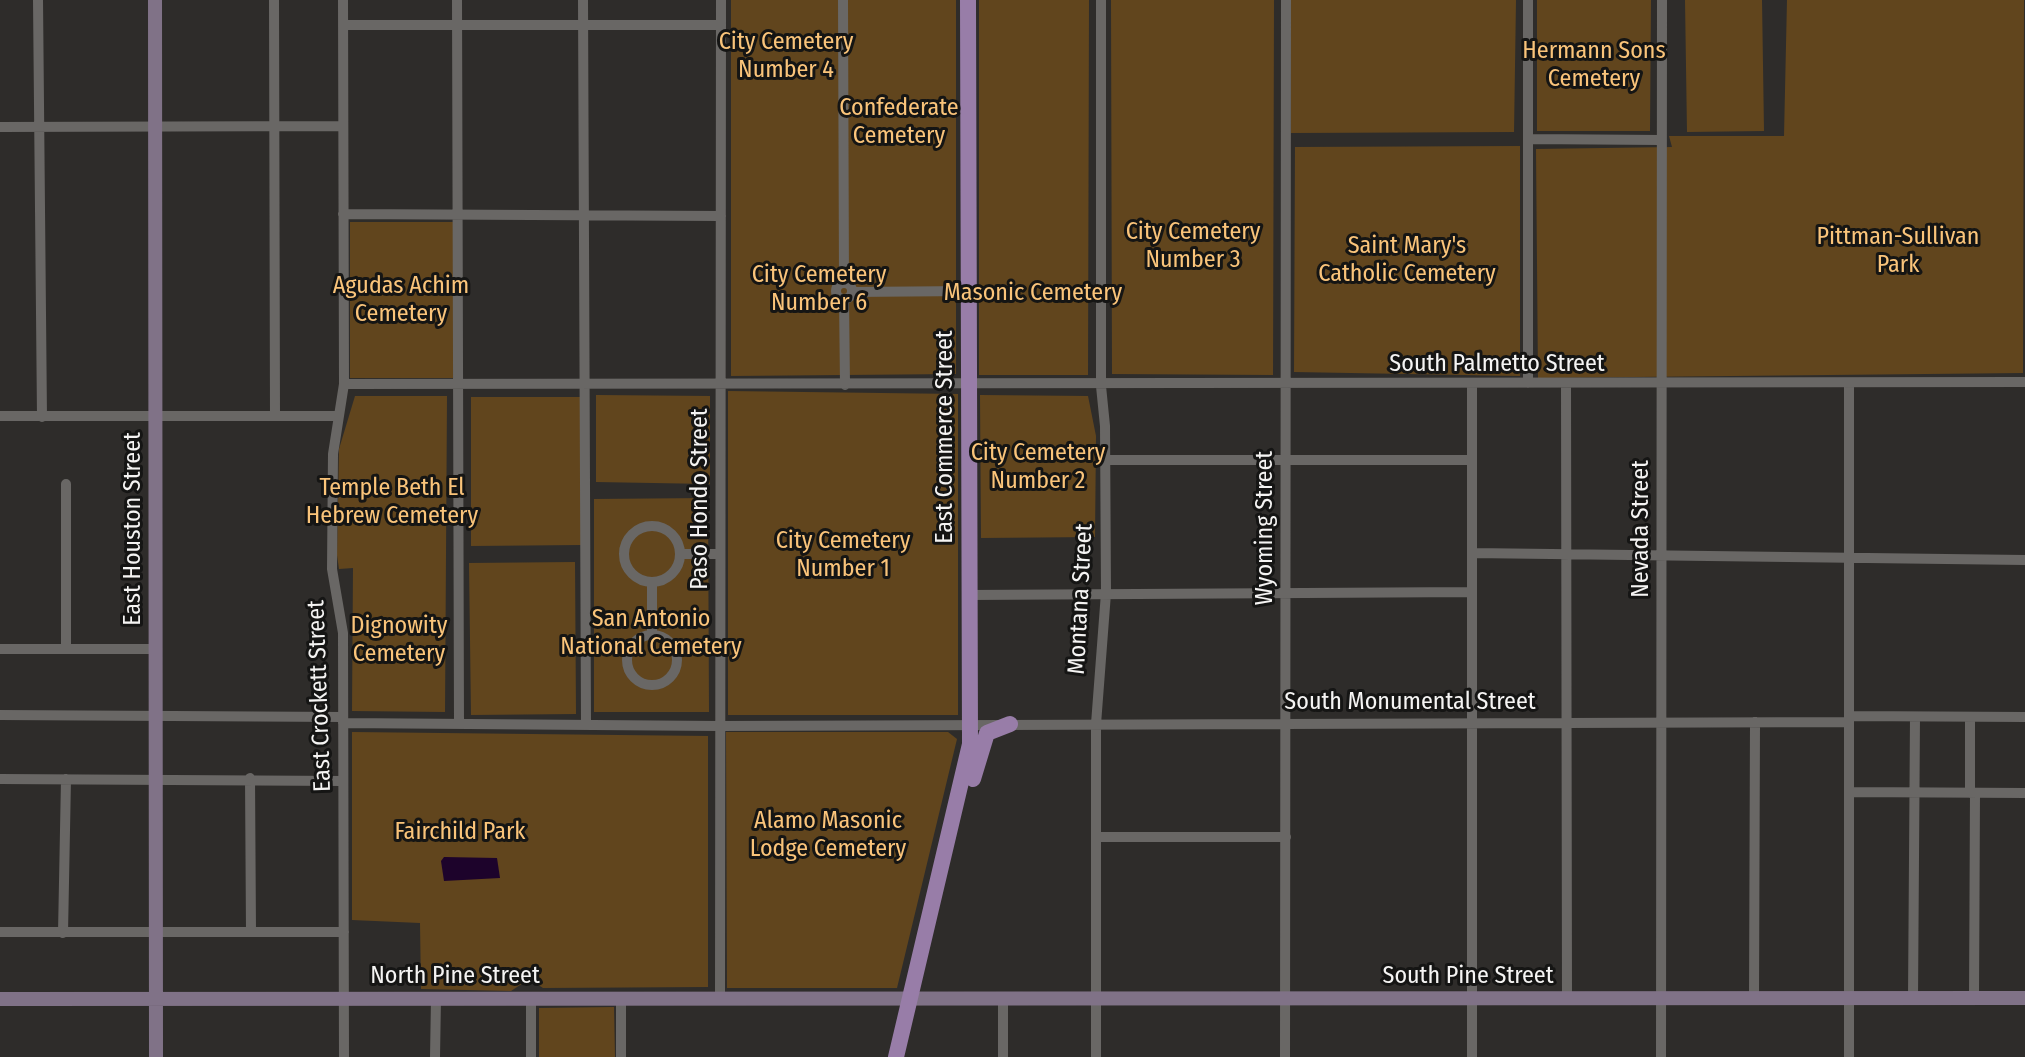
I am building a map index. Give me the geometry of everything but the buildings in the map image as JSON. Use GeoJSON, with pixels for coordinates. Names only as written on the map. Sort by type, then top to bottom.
{"type":"FeatureCollection","features":[{"type":"Feature","properties":{"kind":"main road","name":"East Commerce Street"},"geometry":{"type":"LineString","coordinates":[[896,1057],[966,767],[970,724],[968,0]]}},
{"type":"Feature","properties":{"kind":"main road","name":"East Commerce Street"},"geometry":{"type":"LineString","coordinates":[[941,871],[957,840],[987,733],[1010,724]]}},
{"type":"Feature","properties":{"kind":"street"},"geometry":{"type":"LineString","coordinates":[[38,0],[42,417]]}},
{"type":"Feature","properties":{"kind":"street","name":"East Houston Street"},"geometry":{"type":"LineString","coordinates":[[155,0],[156,1057]]}},
{"type":"Feature","properties":{"kind":"street"},"geometry":{"type":"LineString","coordinates":[[274,0],[275,415]]}},
{"type":"Feature","properties":{"kind":"street","name":"East Crockett Street"},"geometry":{"type":"LineString","coordinates":[[343,0],[344,384],[333,454],[332,569],[342,622],[344,1057]]}},
{"type":"Feature","properties":{"kind":"street"},"geometry":{"type":"LineString","coordinates":[[457,0],[459,722]]}},
{"type":"Feature","properties":{"kind":"street"},"geometry":{"type":"LineString","coordinates":[[583,0],[586,723]]}},
{"type":"Feature","properties":{"kind":"street","name":"Paso Hondo Street"},"geometry":{"type":"LineString","coordinates":[[720,999],[721,0]]}},
{"type":"Feature","properties":{"kind":"street"},"geometry":{"type":"LineString","coordinates":[[843,0],[847,291],[845,385]]}},
{"type":"Feature","properties":{"kind":"street","name":"Montana Street"},"geometry":{"type":"LineString","coordinates":[[1096,1057],[1096,724],[1106,593],[1106,460],[1101,386],[1101,0]]}},
{"type":"Feature","properties":{"kind":"street","name":"Wyoming Street"},"geometry":{"type":"LineString","coordinates":[[1285,1057],[1286,0]]}},
{"type":"Feature","properties":{"kind":"street"},"geometry":{"type":"LineString","coordinates":[[1528,0],[1528,383]]}},
{"type":"Feature","properties":{"kind":"street","name":"Nevada Street"},"geometry":{"type":"LineString","coordinates":[[1661,1057],[1662,0]]}},
{"type":"Feature","properties":{"kind":"street"},"geometry":{"type":"LineString","coordinates":[[343,25],[721,25]]}},
{"type":"Feature","properties":{"kind":"street"},"geometry":{"type":"LineString","coordinates":[[0,127],[343,126]]}},
{"type":"Feature","properties":{"kind":"street"},"geometry":{"type":"LineString","coordinates":[[1528,139],[1661,140]]}},
{"type":"Feature","properties":{"kind":"street"},"geometry":{"type":"LineString","coordinates":[[343,214],[721,216]]}},
{"type":"Feature","properties":{"kind":"street"},"geometry":{"type":"LineString","coordinates":[[847,291],[969,291]]}},
{"type":"Feature","properties":{"kind":"street","name":"South Palmetto Street"},"geometry":{"type":"LineString","coordinates":[[344,384],[1284,386],[2025,382]]}},
{"type":"Feature","properties":{"kind":"street"},"geometry":{"type":"LineString","coordinates":[[1472,383],[1472,1057]]}},
{"type":"Feature","properties":{"kind":"street"},"geometry":{"type":"LineString","coordinates":[[1566,383],[1567,998]]}},
{"type":"Feature","properties":{"kind":"street"},"geometry":{"type":"LineString","coordinates":[[1849,383],[1849,1057]]}},
{"type":"Feature","properties":{"kind":"street"},"geometry":{"type":"LineString","coordinates":[[0,416],[339,416]]}},
{"type":"Feature","properties":{"kind":"street"},"geometry":{"type":"LineString","coordinates":[[1106,460],[1472,460]]}},
{"type":"Feature","properties":{"kind":"street"},"geometry":{"type":"LineString","coordinates":[[66,484],[66,648]]}},
{"type":"Feature","properties":{"kind":"street"},"geometry":{"type":"LineString","coordinates":[[653,526],[667,529],[677,540],[681,554],[672,574],[652,583],[635,577],[625,563],[625,547],[632,534],[653,526]]}},
{"type":"Feature","properties":{"kind":"street"},"geometry":{"type":"LineString","coordinates":[[1472,553],[2025,560]]}},
{"type":"Feature","properties":{"kind":"street"},"geometry":{"type":"LineString","coordinates":[[681,554],[720,554]]}},
{"type":"Feature","properties":{"kind":"street"},"geometry":{"type":"LineString","coordinates":[[652,583],[652,634]]}},
{"type":"Feature","properties":{"kind":"street"},"geometry":{"type":"LineString","coordinates":[[969,595],[1472,592]]}},
{"type":"Feature","properties":{"kind":"street"},"geometry":{"type":"LineString","coordinates":[[652,634],[667,639],[678,659],[668,680],[654,686],[638,682],[627,661],[637,639],[652,634]]}},
{"type":"Feature","properties":{"kind":"street"},"geometry":{"type":"LineString","coordinates":[[0,649],[156,649]]}},
{"type":"Feature","properties":{"kind":"street","name":"South Monumental Street"},"geometry":{"type":"LineString","coordinates":[[0,715],[157,714],[719,726],[1755,722],[2025,717]]}},
{"type":"Feature","properties":{"kind":"street"},"geometry":{"type":"LineString","coordinates":[[1913,998],[1915,717]]}},
{"type":"Feature","properties":{"kind":"street"},"geometry":{"type":"LineString","coordinates":[[1970,717],[1974,998]]}},
{"type":"Feature","properties":{"kind":"street"},"geometry":{"type":"LineString","coordinates":[[1754,998],[1755,722]]}},
{"type":"Feature","properties":{"kind":"street"},"geometry":{"type":"LineString","coordinates":[[250,778],[251,932]]}},
{"type":"Feature","properties":{"kind":"street"},"geometry":{"type":"LineString","coordinates":[[0,779],[250,778],[343,781]]}},
{"type":"Feature","properties":{"kind":"street"},"geometry":{"type":"LineString","coordinates":[[63,933],[66,779]]}},
{"type":"Feature","properties":{"kind":"street"},"geometry":{"type":"LineString","coordinates":[[1849,792],[2025,793]]}},
{"type":"Feature","properties":{"kind":"street"},"geometry":{"type":"LineString","coordinates":[[1097,837],[1286,837]]}},
{"type":"Feature","properties":{"kind":"street"},"geometry":{"type":"LineString","coordinates":[[0,932],[344,932]]}},
{"type":"Feature","properties":{"kind":"street"},"geometry":{"type":"LineString","coordinates":[[435,1057],[436,998]]}},
{"type":"Feature","properties":{"kind":"street"},"geometry":{"type":"LineString","coordinates":[[531,998],[531,1057]]}},
{"type":"Feature","properties":{"kind":"street"},"geometry":{"type":"LineString","coordinates":[[621,998],[621,1057]]}},
{"type":"Feature","properties":{"kind":"street"},"geometry":{"type":"LineString","coordinates":[[1003,998],[1003,1057]]}},
{"type":"Feature","properties":{"kind":"street","name":"South Pine Street"},"geometry":{"type":"LineString","coordinates":[[910,999],[2025,998]]}},
{"type":"Feature","properties":{"kind":"street","name":"North Pine Street"},"geometry":{"type":"LineString","coordinates":[[0,999],[910,999]]}},
{"type":"Feature","properties":{"kind":"green space"},"geometry":{"type":"Polygon","coordinates":[[[731,0],[956,0],[956,374],[731,376],[731,0]]]}},
{"type":"Feature","properties":{"kind":"green space","name":"Masonic Cemetery"},"geometry":{"type":"Polygon","coordinates":[[[979,0],[1089,0],[1088,375],[979,375],[979,0]]]}},
{"type":"Feature","properties":{"kind":"green space","name":"City Cemetery Number 3"},"geometry":{"type":"Polygon","coordinates":[[[1111,0],[1274,0],[1273,375],[1112,374],[1111,0]]]}},
{"type":"Feature","properties":{"kind":"green space"},"geometry":{"type":"Polygon","coordinates":[[[1291,0],[1516,0],[1514,132],[1291,133],[1291,0]]]}},
{"type":"Feature","properties":{"kind":"green space","name":"Hermann Sons Cemetery"},"geometry":{"type":"Polygon","coordinates":[[[1537,0],[1651,0],[1650,131],[1537,131],[1537,0]]]}},
{"type":"Feature","properties":{"kind":"green space"},"geometry":{"type":"Polygon","coordinates":[[[1685,0],[1762,0],[1764,131],[1687,132],[1685,0]]]}},
{"type":"Feature","properties":{"kind":"green space","name":"Pittman-Sullivan Park"},"geometry":{"type":"Polygon","coordinates":[[[1787,0],[2024,0],[2023,373],[1538,378],[1536,149],[1672,147],[1669,136],[1784,136],[1787,0]]]}},
{"type":"Feature","properties":{"kind":"green space","name":"Saint Mary's Catholic Cemetery"},"geometry":{"type":"Polygon","coordinates":[[[1520,146],[1520,376],[1294,372],[1295,147],[1520,146]]]}},
{"type":"Feature","properties":{"kind":"green space","name":"Agudas Achim Cemetery"},"geometry":{"type":"Polygon","coordinates":[[[350,222],[453,222],[453,378],[350,378],[350,222]]]}},
{"type":"Feature","properties":{"kind":"green space","name":"City Cemetery Number 1"},"geometry":{"type":"Polygon","coordinates":[[[728,391],[958,394],[958,715],[728,715],[728,391]]]}},
{"type":"Feature","properties":{"kind":"green space"},"geometry":{"type":"Polygon","coordinates":[[[596,395],[710,396],[710,484],[596,482],[596,395]]]}},
{"type":"Feature","properties":{"kind":"green space","name":"City Cemetery Number 2"},"geometry":{"type":"Polygon","coordinates":[[[980,395],[1088,396],[1096,436],[1095,537],[981,538],[980,395]]]}},
{"type":"Feature","properties":{"kind":"green space"},"geometry":{"type":"Polygon","coordinates":[[[355,396],[447,396],[445,712],[352,711],[353,568],[339,569],[337,555],[339,449],[355,396]]]}},
{"type":"Feature","properties":{"kind":"green space"},"geometry":{"type":"Polygon","coordinates":[[[471,397],[581,397],[581,545],[471,546],[471,397]]]}},
{"type":"Feature","properties":{"kind":"green space","name":"San Antonio National Cemetery"},"geometry":{"type":"Polygon","coordinates":[[[708,498],[709,712],[594,712],[594,499],[708,498]]]}},
{"type":"Feature","properties":{"kind":"green space"},"geometry":{"type":"Polygon","coordinates":[[[575,562],[576,714],[471,715],[469,563],[575,562]]]}},
{"type":"Feature","properties":{"kind":"green space","name":"Fairchild Park"},"geometry":{"type":"Polygon","coordinates":[[[352,732],[708,736],[708,987],[543,988],[529,979],[511,991],[421,989],[420,923],[352,920],[352,732]]]}},
{"type":"Feature","properties":{"kind":"green space","name":"Alamo Masonic Lodge Cemetery"},"geometry":{"type":"Polygon","coordinates":[[[726,732],[948,732],[957,739],[897,988],[727,988],[726,732]]]}},
{"type":"Feature","properties":{"kind":"green space"},"geometry":{"type":"Polygon","coordinates":[[[614,1007],[615,1057],[539,1057],[539,1008],[614,1007]]]}},
{"type":"Feature","properties":{"kind":"shaded area"},"geometry":{"type":"Polygon","coordinates":[[[444,857],[497,858],[500,878],[444,881],[441,861],[444,857]]]}},
{"type":"Feature","properties":{"kind":"park label","name":"City Cemetery Number 4"},"geometry":{"type":"Point","coordinates":[786,56]}},
{"type":"Feature","properties":{"kind":"park label","name":"Confederate Cemetery"},"geometry":{"type":"Point","coordinates":[899,122]}},
{"type":"Feature","properties":{"kind":"park label","name":"City Cemetery Number 6"},"geometry":{"type":"Point","coordinates":[819,289]}},
{"type":"Feature","properties":{"kind":"park label","name":"Temple Beth El Hebrew Cemetery"},"geometry":{"type":"Point","coordinates":[392,502]}},
{"type":"Feature","properties":{"kind":"park label","name":"Dignowity Cemetery"},"geometry":{"type":"Point","coordinates":[399,640]}}]}
